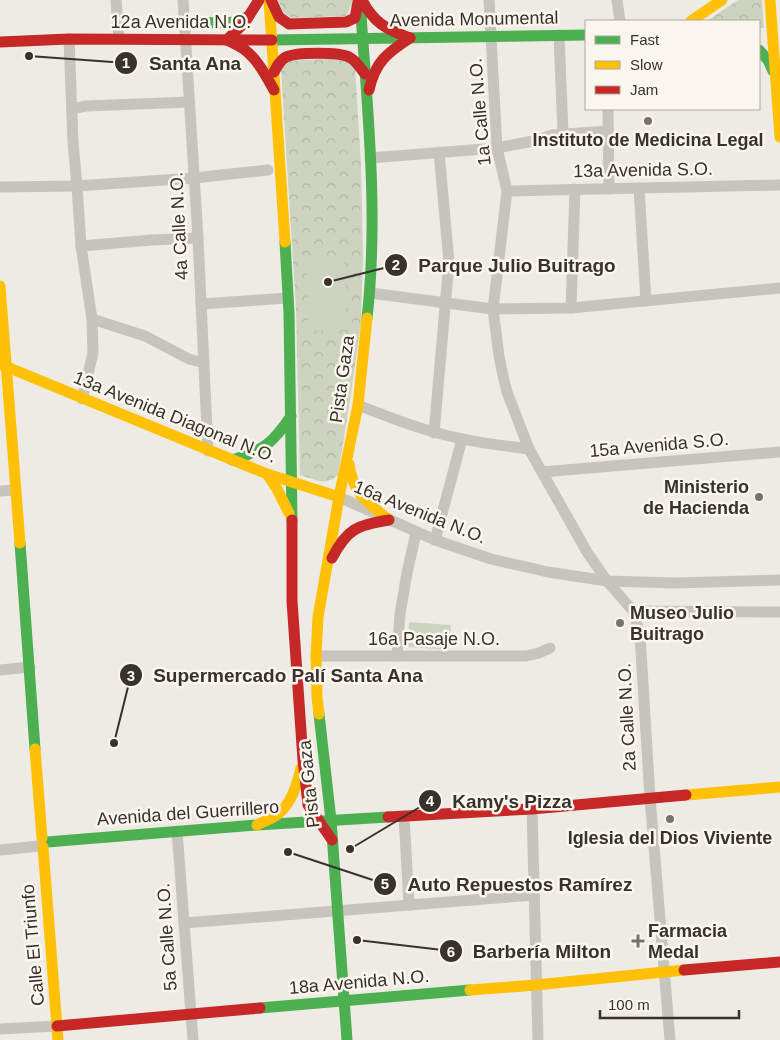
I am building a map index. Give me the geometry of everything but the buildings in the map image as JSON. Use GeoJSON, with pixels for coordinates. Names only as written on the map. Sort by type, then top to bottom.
{"type":"FeatureCollection","features":[{"type":"Feature","properties":{"kind":"main road"},"geometry":{"type":"LineString","coordinates":[[259,0],[250,16],[227,40],[250,55],[276,93]]}},
{"type":"Feature","properties":{"kind":"main road"},"geometry":{"type":"LineString","coordinates":[[270,0],[281,20],[288,24],[346,22],[355,18],[360,0]]}},
{"type":"Feature","properties":{"kind":"main road","name":"Pista Gaza"},"geometry":{"type":"LineString","coordinates":[[270,0],[288,298],[292,601],[303,760],[308,805],[332,840]]}},
{"type":"Feature","properties":{"kind":"main road"},"geometry":{"type":"LineString","coordinates":[[360,0],[378,23],[388,30],[410,38]]}},
{"type":"Feature","properties":{"kind":"main road","name":"Pista Gaza"},"geometry":{"type":"LineString","coordinates":[[332,840],[317,697],[316,656],[318,617],[338,498],[358,405],[370,293],[372,231],[370,158],[360,0]]}},
{"type":"Feature","properties":{"kind":"main road"},"geometry":{"type":"LineString","coordinates":[[692,20],[722,0]]}},
{"type":"Feature","properties":{"kind":"main road"},"geometry":{"type":"LineString","coordinates":[[770,0],[776,34],[776,76],[780,137]]}},
{"type":"Feature","properties":{"kind":"main road"},"geometry":{"type":"LineString","coordinates":[[184,22],[224,23],[234,22],[250,16]]}},
{"type":"Feature","properties":{"kind":"main road"},"geometry":{"type":"LineString","coordinates":[[760,34],[776,34]]}},
{"type":"Feature","properties":{"kind":"main road","name":"Avenida Monumental"},"geometry":{"type":"LineString","coordinates":[[362,38],[585,35]]}},
{"type":"Feature","properties":{"kind":"main road","name":"12a Avenida N.O."},"geometry":{"type":"LineString","coordinates":[[0,42],[69,39],[272,40],[362,38]]}},
{"type":"Feature","properties":{"kind":"main road"},"geometry":{"type":"LineString","coordinates":[[367,105],[372,76],[376,67],[392,50],[410,38]]}},
{"type":"Feature","properties":{"kind":"main road"},"geometry":{"type":"LineString","coordinates":[[760,51],[768,60],[776,76]]}},
{"type":"Feature","properties":{"kind":"main road"},"geometry":{"type":"LineString","coordinates":[[274,72],[280,61],[288,56],[334,54],[348,56],[354,60],[365,74]]}},
{"type":"Feature","properties":{"kind":"main road","name":"Calle El Triunfo"},"geometry":{"type":"LineString","coordinates":[[0,286],[3,365],[30,667],[58,1040]]}},
{"type":"Feature","properties":{"kind":"main road","name":"13a Avenida Diagonal N.O."},"geometry":{"type":"LineString","coordinates":[[3,365],[208,451],[338,498]]}},
{"type":"Feature","properties":{"kind":"main road"},"geometry":{"type":"LineString","coordinates":[[232,460],[249,455],[270,444],[282,431],[291,416]]}},
{"type":"Feature","properties":{"kind":"main road"},"geometry":{"type":"LineString","coordinates":[[348,451],[350,474],[355,488],[360,495],[389,520]]}},
{"type":"Feature","properties":{"kind":"main road"},"geometry":{"type":"LineString","coordinates":[[268,474],[285,504],[291,520]]}},
{"type":"Feature","properties":{"kind":"main road"},"geometry":{"type":"LineString","coordinates":[[326,570],[339,544],[350,532],[367,524],[389,520]]}},
{"type":"Feature","properties":{"kind":"main road"},"geometry":{"type":"LineString","coordinates":[[257,825],[284,808],[296,787],[303,760]]}},
{"type":"Feature","properties":{"kind":"main road","name":"Avenida del Guerrillero"},"geometry":{"type":"LineString","coordinates":[[42,842],[331,820],[532,809],[780,787]]}},
{"type":"Feature","properties":{"kind":"main road"},"geometry":{"type":"LineString","coordinates":[[332,840],[347,1040]]}},
{"type":"Feature","properties":{"kind":"main road","name":"18a Avenida N.O."},"geometry":{"type":"LineString","coordinates":[[58,1026],[780,962]]}},
{"type":"Feature","properties":{"kind":"street"},"geometry":{"type":"LineString","coordinates":[[116,0],[119,39]]}},
{"type":"Feature","properties":{"kind":"street","name":"4a Calle N.O."},"geometry":{"type":"LineString","coordinates":[[183,0],[198,238],[208,451]]}},
{"type":"Feature","properties":{"kind":"street","name":"1a Calle N.O."},"geometry":{"type":"LineString","coordinates":[[489,0],[497,148],[507,191],[493,309]]}},
{"type":"Feature","properties":{"kind":"street"},"geometry":{"type":"LineString","coordinates":[[617,0],[620,20]]}},
{"type":"Feature","properties":{"kind":"street"},"geometry":{"type":"LineString","coordinates":[[559,35],[563,133]]}},
{"type":"Feature","properties":{"kind":"street"},"geometry":{"type":"LineString","coordinates":[[69,39],[73,142],[81,246],[92,319],[94,353],[82,399]]}},
{"type":"Feature","properties":{"kind":"street"},"geometry":{"type":"LineString","coordinates":[[72,109],[86,106],[189,102]]}},
{"type":"Feature","properties":{"kind":"street"},"geometry":{"type":"LineString","coordinates":[[608,110],[609,188]]}},
{"type":"Feature","properties":{"kind":"street"},"geometry":{"type":"LineString","coordinates":[[370,158],[497,148],[563,133],[608,131]]}},
{"type":"Feature","properties":{"kind":"street"},"geometry":{"type":"LineString","coordinates":[[434,432],[449,262],[439,152]]}},
{"type":"Feature","properties":{"kind":"street"},"geometry":{"type":"LineString","coordinates":[[0,187],[77,186],[194,178],[268,170]]}},
{"type":"Feature","properties":{"kind":"street","name":"13a Avenida S.O."},"geometry":{"type":"LineString","coordinates":[[507,191],[780,185]]}},
{"type":"Feature","properties":{"kind":"street"},"geometry":{"type":"LineString","coordinates":[[639,188],[646,300]]}},
{"type":"Feature","properties":{"kind":"street"},"geometry":{"type":"LineString","coordinates":[[571,308],[575,189]]}},
{"type":"Feature","properties":{"kind":"street"},"geometry":{"type":"LineString","coordinates":[[81,246],[198,238]]}},
{"type":"Feature","properties":{"kind":"street"},"geometry":{"type":"LineString","coordinates":[[370,293],[493,309],[571,308],[780,288]]}},
{"type":"Feature","properties":{"kind":"street"},"geometry":{"type":"LineString","coordinates":[[201,304],[288,298]]}},
{"type":"Feature","properties":{"kind":"street","name":"2a Calle N.O."},"geometry":{"type":"LineString","coordinates":[[493,309],[499,356],[507,392],[529,449],[587,552],[607,581],[633,611],[640,635],[650,798],[670,1040]]}},
{"type":"Feature","properties":{"kind":"street"},"geometry":{"type":"LineString","coordinates":[[92,319],[145,336],[189,359],[204,363]]}},
{"type":"Feature","properties":{"kind":"street"},"geometry":{"type":"LineString","coordinates":[[358,405],[434,432],[462,439],[529,449]]}},
{"type":"Feature","properties":{"kind":"street"},"geometry":{"type":"LineString","coordinates":[[435,540],[462,439]]}},
{"type":"Feature","properties":{"kind":"street","name":"15a Avenida S.O."},"geometry":{"type":"LineString","coordinates":[[542,472],[780,452]]}},
{"type":"Feature","properties":{"kind":"street"},"geometry":{"type":"LineString","coordinates":[[0,491],[15,490]]}},
{"type":"Feature","properties":{"kind":"street","name":"16a Avenida N.O."},"geometry":{"type":"LineString","coordinates":[[338,498],[435,540],[491,559],[539,570],[607,581],[676,583],[780,580]]}},
{"type":"Feature","properties":{"kind":"street"},"geometry":{"type":"LineString","coordinates":[[397,656],[400,614],[416,533]]}},
{"type":"Feature","properties":{"kind":"street"},"geometry":{"type":"LineString","coordinates":[[633,611],[780,612]]}},
{"type":"Feature","properties":{"kind":"street","name":"16a Pasaje N.O."},"geometry":{"type":"LineString","coordinates":[[316,656],[526,656],[539,654],[550,648]]}},
{"type":"Feature","properties":{"kind":"street"},"geometry":{"type":"LineString","coordinates":[[0,670],[30,667]]}},
{"type":"Feature","properties":{"kind":"street"},"geometry":{"type":"LineString","coordinates":[[532,809],[538,1040]]}},
{"type":"Feature","properties":{"kind":"street"},"geometry":{"type":"LineString","coordinates":[[404,816],[409,905]]}},
{"type":"Feature","properties":{"kind":"street","name":"5a Calle N.O."},"geometry":{"type":"LineString","coordinates":[[177,831],[193,1040]]}},
{"type":"Feature","properties":{"kind":"street","name":"Avenida del Guerrillero"},"geometry":{"type":"LineString","coordinates":[[0,843],[42,842]]}},
{"type":"Feature","properties":{"kind":"street","name":"Avenida del Guerrillero"},"geometry":{"type":"LineString","coordinates":[[0,850],[42,842]]}},
{"type":"Feature","properties":{"kind":"street"},"geometry":{"type":"LineString","coordinates":[[184,923],[534,895]]}},
{"type":"Feature","properties":{"kind":"street","name":"18a Avenida N.O."},"geometry":{"type":"LineString","coordinates":[[0,1029],[58,1026]]}},
{"type":"Feature","properties":{"kind":"green space"},"geometry":{"type":"Polygon","coordinates":[[[278,0],[354,0],[346,16],[292,18],[284,13],[278,0]]]}},
{"type":"Feature","properties":{"kind":"green space"},"geometry":{"type":"Polygon","coordinates":[[[738,0],[762,0],[764,28],[760,28],[760,20],[708,20],[738,0]]]}},
{"type":"Feature","properties":{"kind":"green space"},"geometry":{"type":"Polygon","coordinates":[[[346,58],[355,67],[361,164],[363,254],[361,323],[338,475],[329,481],[324,481],[300,475],[296,309],[281,69],[288,61],[346,58]]]}},
{"type":"Feature","properties":{"kind":"green space"},"geometry":{"type":"Polygon","coordinates":[[[344,256],[347,330],[309,331],[307,257],[344,256]]]}},
{"type":"Feature","properties":{"kind":"green space"},"geometry":{"type":"Polygon","coordinates":[[[409,622],[451,625],[449,650],[407,647],[409,622]]]}},
{"type":"Feature","properties":{"kind":"traffic: fast"},"geometry":{"type":"LineString","coordinates":[[360,0],[372,199],[372,239],[367,318]]}},
{"type":"Feature","properties":{"kind":"traffic: fast"},"geometry":{"type":"LineString","coordinates":[[184,22],[224,23],[234,22],[249,16]]}},
{"type":"Feature","properties":{"kind":"traffic: fast"},"geometry":{"type":"LineString","coordinates":[[272,40],[585,35]]}},
{"type":"Feature","properties":{"kind":"traffic: fast"},"geometry":{"type":"LineString","coordinates":[[760,51],[768,60],[773,71]]}},
{"type":"Feature","properties":{"kind":"traffic: fast"},"geometry":{"type":"LineString","coordinates":[[285,242],[289,313],[292,520]]}},
{"type":"Feature","properties":{"kind":"traffic: fast"},"geometry":{"type":"LineString","coordinates":[[232,460],[252,453],[266,445],[279,433],[291,416]]}},
{"type":"Feature","properties":{"kind":"traffic: fast"},"geometry":{"type":"LineString","coordinates":[[20,543],[35,749]]}},
{"type":"Feature","properties":{"kind":"traffic: fast"},"geometry":{"type":"LineString","coordinates":[[319,714],[331,820],[347,1040]]}},
{"type":"Feature","properties":{"kind":"traffic: fast"},"geometry":{"type":"LineString","coordinates":[[47,842],[257,825],[388,817]]}},
{"type":"Feature","properties":{"kind":"traffic: fast"},"geometry":{"type":"LineString","coordinates":[[260,1008],[470,990]]}},
{"type":"Feature","properties":{"kind":"traffic: slow"},"geometry":{"type":"LineString","coordinates":[[269,0],[285,242]]}},
{"type":"Feature","properties":{"kind":"traffic: slow"},"geometry":{"type":"LineString","coordinates":[[692,20],[722,0]]}},
{"type":"Feature","properties":{"kind":"traffic: slow"},"geometry":{"type":"LineString","coordinates":[[770,0],[780,137]]}},
{"type":"Feature","properties":{"kind":"traffic: slow"},"geometry":{"type":"LineString","coordinates":[[0,286],[20,543]]}},
{"type":"Feature","properties":{"kind":"traffic: slow"},"geometry":{"type":"LineString","coordinates":[[319,714],[316,656],[318,617],[339,497],[358,405],[367,318]]}},
{"type":"Feature","properties":{"kind":"traffic: slow"},"geometry":{"type":"LineString","coordinates":[[0,364],[267,474],[339,497]]}},
{"type":"Feature","properties":{"kind":"traffic: slow"},"geometry":{"type":"LineString","coordinates":[[349,464],[354,483],[362,497],[389,520]]}},
{"type":"Feature","properties":{"kind":"traffic: slow"},"geometry":{"type":"LineString","coordinates":[[267,474],[289,513]]}},
{"type":"Feature","properties":{"kind":"traffic: slow"},"geometry":{"type":"LineString","coordinates":[[35,749],[42,838]]}},
{"type":"Feature","properties":{"kind":"traffic: slow"},"geometry":{"type":"LineString","coordinates":[[257,825],[276,816],[283,810],[296,787],[301,768]]}},
{"type":"Feature","properties":{"kind":"traffic: slow"},"geometry":{"type":"LineString","coordinates":[[686,795],[780,787]]}},
{"type":"Feature","properties":{"kind":"traffic: slow"},"geometry":{"type":"LineString","coordinates":[[43,847],[58,1040]]}},
{"type":"Feature","properties":{"kind":"traffic: slow"},"geometry":{"type":"LineString","coordinates":[[470,990],[684,970]]}},
{"type":"Feature","properties":{"kind":"traffic: jam"},"geometry":{"type":"LineString","coordinates":[[259,0],[245,22],[227,40],[254,58],[274,90]]}},
{"type":"Feature","properties":{"kind":"traffic: jam"},"geometry":{"type":"LineString","coordinates":[[271,0],[279,17],[289,24],[346,22],[355,18],[358,2]]}},
{"type":"Feature","properties":{"kind":"traffic: jam"},"geometry":{"type":"LineString","coordinates":[[362,0],[376,20],[394,32],[410,38]]}},
{"type":"Feature","properties":{"kind":"traffic: jam"},"geometry":{"type":"LineString","coordinates":[[369,90],[375,72],[383,59],[410,38]]}},
{"type":"Feature","properties":{"kind":"traffic: jam"},"geometry":{"type":"LineString","coordinates":[[0,42],[69,39],[272,40]]}},
{"type":"Feature","properties":{"kind":"traffic: jam"},"geometry":{"type":"LineString","coordinates":[[274,72],[280,61],[286,57],[318,53],[349,57],[356,62],[365,74]]}},
{"type":"Feature","properties":{"kind":"traffic: jam"},"geometry":{"type":"LineString","coordinates":[[292,520],[292,601],[308,805],[332,840]]}},
{"type":"Feature","properties":{"kind":"traffic: jam"},"geometry":{"type":"LineString","coordinates":[[332,558],[337,548],[354,530],[369,524],[389,520]]}},
{"type":"Feature","properties":{"kind":"traffic: jam"},"geometry":{"type":"LineString","coordinates":[[388,817],[532,809],[686,795]]}},
{"type":"Feature","properties":{"kind":"traffic: jam"},"geometry":{"type":"LineString","coordinates":[[684,970],[780,962]]}},
{"type":"Feature","properties":{"kind":"traffic: jam"},"geometry":{"type":"LineString","coordinates":[[57,1026],[260,1008]]}},
{"type":"Feature","properties":{"kind":"place","name":"Santa Ana"},"geometry":{"type":"Point","coordinates":[29,56]}},
{"type":"Feature","properties":{"kind":"place","name":"Instituto de Medicina Legal"},"geometry":{"type":"Point","coordinates":[648,121]}},
{"type":"Feature","properties":{"kind":"place","name":"Parque Julio Buitrago"},"geometry":{"type":"Point","coordinates":[328,282]}},
{"type":"Feature","properties":{"kind":"place","name":"Ministerio de Hacienda"},"geometry":{"type":"Point","coordinates":[759,497]}},
{"type":"Feature","properties":{"kind":"place","name":"Museo Julio Buitrago"},"geometry":{"type":"Point","coordinates":[620,623]}},
{"type":"Feature","properties":{"kind":"place","name":"Supermercado Palí Santa Ana"},"geometry":{"type":"Point","coordinates":[114,743]}},
{"type":"Feature","properties":{"kind":"place","name":"Iglesia del Dios Viviente"},"geometry":{"type":"Point","coordinates":[670,819]}},
{"type":"Feature","properties":{"kind":"place","name":"Kamy's Pizza"},"geometry":{"type":"Point","coordinates":[350,849]}},
{"type":"Feature","properties":{"kind":"place","name":"Auto Repuestos Ramírez"},"geometry":{"type":"Point","coordinates":[288,852]}},
{"type":"Feature","properties":{"kind":"place","name":"Barbería Milton"},"geometry":{"type":"Point","coordinates":[357,940]}},
{"type":"Feature","properties":{"kind":"place","name":"Farmacia Medal"},"geometry":{"type":"Point","coordinates":[638,941]}}]}
